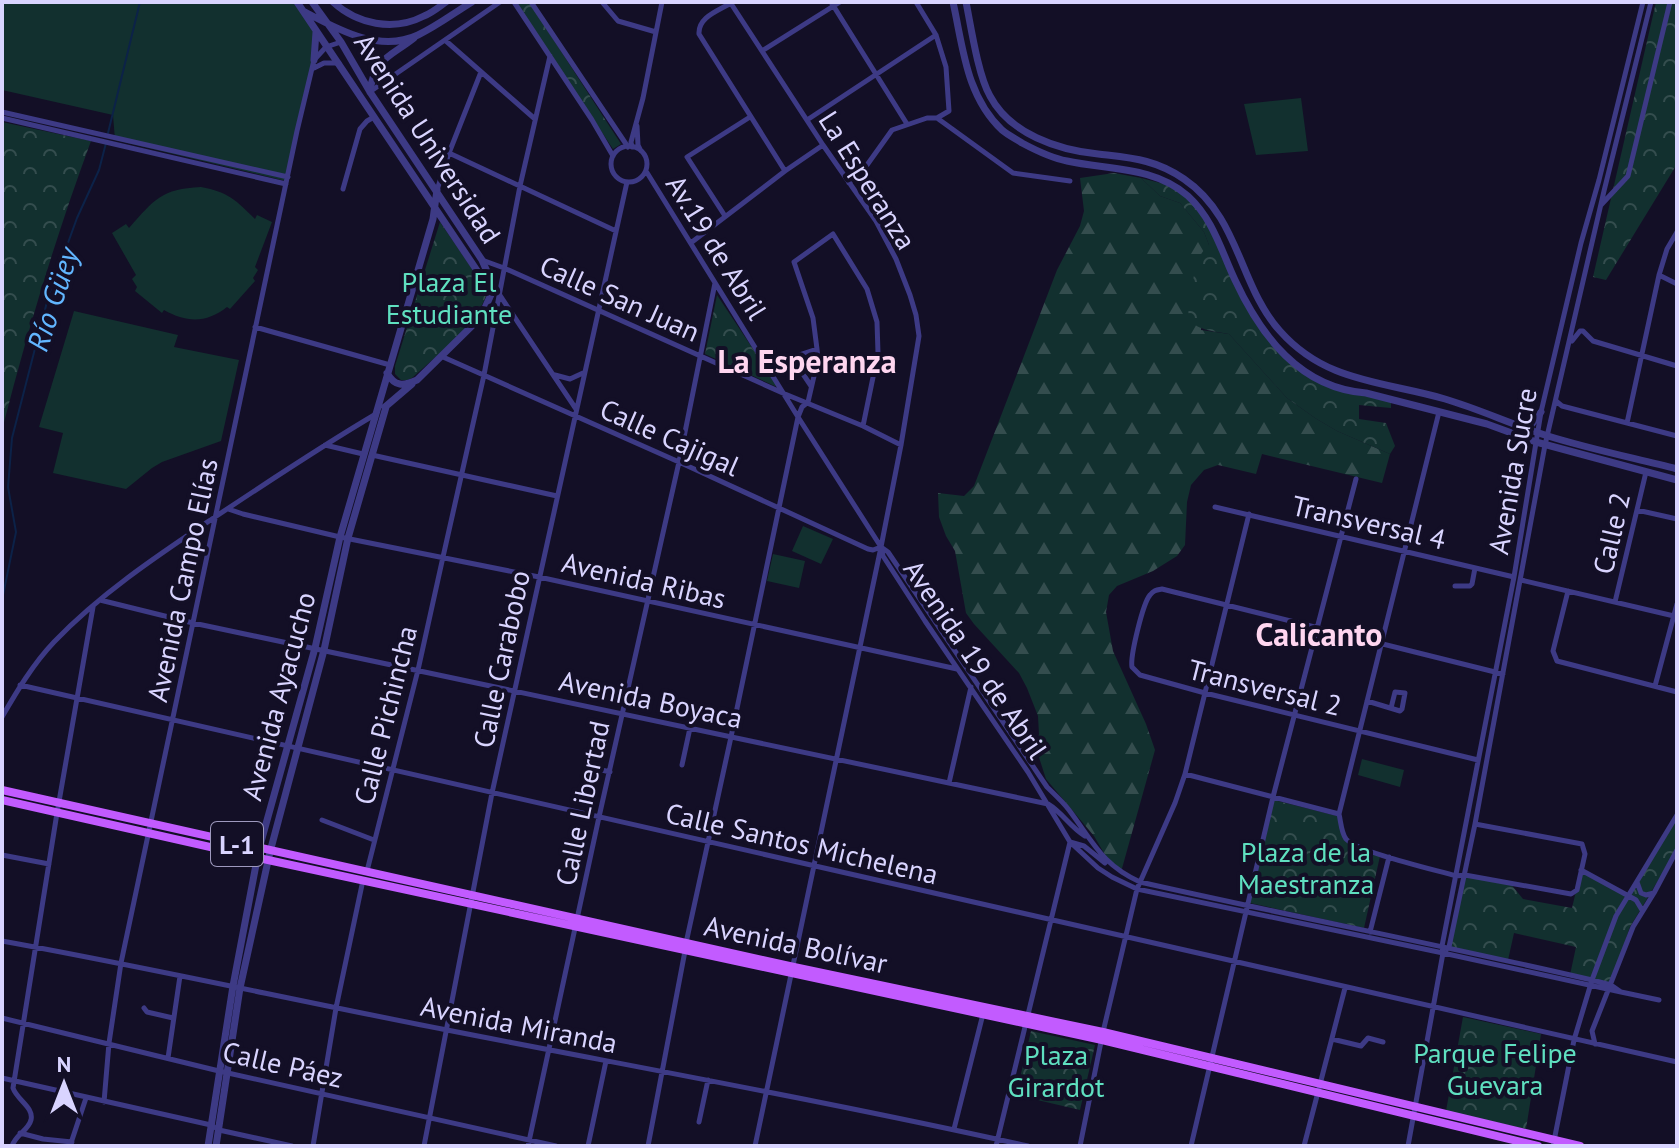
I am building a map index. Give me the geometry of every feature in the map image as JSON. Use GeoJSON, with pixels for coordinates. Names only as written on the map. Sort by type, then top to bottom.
{"type":"FeatureCollection","features":[{"type":"Feature","properties":{"kind":"main road","name":"Avenida Bolívar"},"geometry":{"type":"LineString","coordinates":[[2,790],[58,808],[258,854],[1102,1036],[1318,1089],[1553,1143],[1580,1146]]}},
{"type":"Feature","properties":{"kind":"main road","name":"Avenida Bolívar"},"geometry":{"type":"LineString","coordinates":[[2,800],[58,808]]}},
{"type":"Feature","properties":{"kind":"main road","name":"Avenida Bolívar"},"geometry":{"type":"LineString","coordinates":[[793,970],[983,1014],[1026,1020]]}},
{"type":"Feature","properties":{"kind":"main road","name":"Avenida Bolívar"},"geometry":{"type":"LineString","coordinates":[[1414,1111],[1538,1146]]}},
{"type":"Feature","properties":{"kind":"street","name":"Avenida Universidad"},"geometry":{"type":"LineString","coordinates":[[297,2],[488,287],[497,292]]}},
{"type":"Feature","properties":{"kind":"street","name":"Avenida Universidad"},"geometry":{"type":"LineString","coordinates":[[312,2],[482,260],[497,292]]}},
{"type":"Feature","properties":{"kind":"street"},"geometry":{"type":"LineString","coordinates":[[333,2],[345,13],[368,22],[396,25],[423,17],[446,2]]}},
{"type":"Feature","properties":{"kind":"street"},"geometry":{"type":"LineString","coordinates":[[370,92],[372,75],[379,63],[472,2]]}},
{"type":"Feature","properties":{"kind":"street"},"geometry":{"type":"LineString","coordinates":[[370,92],[500,2]]}},
{"type":"Feature","properties":{"kind":"street"},"geometry":{"type":"LineString","coordinates":[[514,2],[613,156]]}},
{"type":"Feature","properties":{"kind":"street"},"geometry":{"type":"LineString","coordinates":[[531,2],[630,147]]}},
{"type":"Feature","properties":{"kind":"street"},"geometry":{"type":"LineString","coordinates":[[602,2],[618,21],[656,32]]}},
{"type":"Feature","properties":{"kind":"street"},"geometry":{"type":"LineString","coordinates":[[630,147],[662,2]]}},
{"type":"Feature","properties":{"kind":"street"},"geometry":{"type":"LineString","coordinates":[[731,2],[702,21],[698,26],[699,34],[785,171]]}},
{"type":"Feature","properties":{"kind":"street","name":"La Esperanza"},"geometry":{"type":"LineString","coordinates":[[731,2],[876,221],[910,295],[919,336],[881,547],[755,1146]]}},
{"type":"Feature","properties":{"kind":"street"},"geometry":{"type":"LineString","coordinates":[[849,183],[867,165],[892,130],[927,118],[937,118],[949,111],[946,67],[936,35],[916,2]]}},
{"type":"Feature","properties":{"kind":"street"},"geometry":{"type":"LineString","coordinates":[[953,2],[972,87],[984,109],[1003,131],[1051,157],[1141,172],[1166,181],[1185,194],[1203,211],[1251,311],[1288,359],[1315,379],[1335,387],[1487,424],[1545,445],[1677,480]]}},
{"type":"Feature","properties":{"kind":"street"},"geometry":{"type":"LineString","coordinates":[[966,2],[984,84],[1003,114],[1053,146],[1075,152],[1134,158],[1164,167],[1186,180],[1208,199],[1223,220],[1267,315],[1299,351],[1337,373],[1445,399],[1548,436],[1677,469]]}},
{"type":"Feature","properties":{"kind":"street","name":"Avenida Sucre"},"geometry":{"type":"LineString","coordinates":[[1408,1146],[1514,577],[1541,412],[1643,2]]}},
{"type":"Feature","properties":{"kind":"street","name":"Avenida Sucre"},"geometry":{"type":"LineString","coordinates":[[1445,949],[1465,875],[1545,445],[1651,2]]}},
{"type":"Feature","properties":{"kind":"street","name":"Avenida Sucre"},"geometry":{"type":"LineString","coordinates":[[1601,205],[1628,176],[1670,2]]}},
{"type":"Feature","properties":{"kind":"street"},"geometry":{"type":"LineString","coordinates":[[762,51],[835,3],[907,124]]}},
{"type":"Feature","properties":{"kind":"street"},"geometry":{"type":"LineString","coordinates":[[303,11],[350,34],[371,40],[391,41],[416,36]]}},
{"type":"Feature","properties":{"kind":"street"},"geometry":{"type":"LineString","coordinates":[[314,64],[316,30]]}},
{"type":"Feature","properties":{"kind":"street"},"geometry":{"type":"LineString","coordinates":[[807,120],[936,35]]}},
{"type":"Feature","properties":{"kind":"street"},"geometry":{"type":"LineString","coordinates":[[446,41],[536,120]]}},
{"type":"Feature","properties":{"kind":"street"},"geometry":{"type":"LineString","coordinates":[[314,64],[326,47],[341,42]]}},
{"type":"Feature","properties":{"kind":"street","name":"Calle Pichincha"},"geometry":{"type":"LineString","coordinates":[[313,1146],[336,1008],[364,877],[418,670],[484,375],[497,292],[550,56]]}},
{"type":"Feature","properties":{"kind":"street"},"geometry":{"type":"LineString","coordinates":[[314,64],[339,63]]}},
{"type":"Feature","properties":{"kind":"street","name":"Avenida Campo Elías"},"geometry":{"type":"LineString","coordinates":[[104,1102],[121,963],[255,327],[314,64]]}},
{"type":"Feature","properties":{"kind":"street"},"geometry":{"type":"LineString","coordinates":[[437,190],[481,72]]}},
{"type":"Feature","properties":{"kind":"street"},"geometry":{"type":"LineString","coordinates":[[2,112],[287,180]]}},
{"type":"Feature","properties":{"kind":"street"},"geometry":{"type":"LineString","coordinates":[[343,189],[360,129],[375,117]]}},
{"type":"Feature","properties":{"kind":"street"},"geometry":{"type":"LineString","coordinates":[[725,216],[687,157],[750,117]]}},
{"type":"Feature","properties":{"kind":"street"},"geometry":{"type":"LineString","coordinates":[[2,118],[99,137]]}},
{"type":"Feature","properties":{"kind":"street"},"geometry":{"type":"LineString","coordinates":[[937,118],[1013,173],[1070,181]]}},
{"type":"Feature","properties":{"kind":"street"},"geometry":{"type":"LineString","coordinates":[[637,121],[638,145],[647,162],[646,171],[639,180],[627,182],[613,173],[613,156],[619,149],[630,147],[641,151]]}},
{"type":"Feature","properties":{"kind":"street"},"geometry":{"type":"LineString","coordinates":[[692,242],[823,145]]}},
{"type":"Feature","properties":{"kind":"street"},"geometry":{"type":"LineString","coordinates":[[1607,147],[1614,150]]}},
{"type":"Feature","properties":{"kind":"street"},"geometry":{"type":"LineString","coordinates":[[449,153],[616,231]]}},
{"type":"Feature","properties":{"kind":"street","name":"Av.19 de Abril"},"geometry":{"type":"LineString","coordinates":[[646,171],[881,547]]}},
{"type":"Feature","properties":{"kind":"street","name":"Calle Carabobo"},"geometry":{"type":"LineString","coordinates":[[424,1146],[492,793],[627,182]]}},
{"type":"Feature","properties":{"kind":"street","name":"Avenida Ayacucho"},"geometry":{"type":"LineString","coordinates":[[237,987],[344,537],[388,369],[433,219],[437,190]]}},
{"type":"Feature","properties":{"kind":"street"},"geometry":{"type":"LineString","coordinates":[[1627,423],[1659,275],[1667,249],[1677,232]]}},
{"type":"Feature","properties":{"kind":"street"},"geometry":{"type":"LineString","coordinates":[[648,1146],[685,947],[753,625],[798,417],[808,402],[818,359],[813,318],[794,262],[832,235],[835,235],[871,297],[877,322],[878,353],[863,426]]}},
{"type":"Feature","properties":{"kind":"street","name":"Calle San Juan"},"geometry":{"type":"LineString","coordinates":[[482,260],[901,445]]}},
{"type":"Feature","properties":{"kind":"street"},"geometry":{"type":"LineString","coordinates":[[1659,275],[1677,284]]}},
{"type":"Feature","properties":{"kind":"street","name":"Calle Libertad"},"geometry":{"type":"LineString","coordinates":[[529,1143],[679,462],[715,281]]}},
{"type":"Feature","properties":{"kind":"street"},"geometry":{"type":"LineString","coordinates":[[2,717],[20,685],[53,643],[100,600],[217,516],[386,407],[443,357],[481,317],[497,292],[555,375],[576,413]]}},
{"type":"Feature","properties":{"kind":"street"},"geometry":{"type":"LineString","coordinates":[[255,327],[388,369],[391,380],[399,385],[417,380]]}},
{"type":"Feature","properties":{"kind":"street"},"geometry":{"type":"LineString","coordinates":[[1569,345],[1583,331],[1593,341],[1677,366]]}},
{"type":"Feature","properties":{"kind":"street"},"geometry":{"type":"LineString","coordinates":[[812,386],[796,356],[817,349]]}},
{"type":"Feature","properties":{"kind":"street","name":"Calle Cajigal"},"geometry":{"type":"LineString","coordinates":[[443,357],[576,413],[868,549],[881,547]]}},
{"type":"Feature","properties":{"kind":"street"},"geometry":{"type":"LineString","coordinates":[[555,375],[570,379],[584,373]]}},
{"type":"Feature","properties":{"kind":"street"},"geometry":{"type":"LineString","coordinates":[[1555,400],[1562,406],[1677,436]]}},
{"type":"Feature","properties":{"kind":"street","name":"Avenida Ayacucho"},"geometry":{"type":"LineString","coordinates":[[367,454],[386,407]]}},
{"type":"Feature","properties":{"kind":"street"},"geometry":{"type":"LineString","coordinates":[[1439,412],[1339,814],[1343,831],[1351,843],[1389,857],[1456,876],[1571,894],[1577,890],[1585,854],[1582,844],[1475,824]]}},
{"type":"Feature","properties":{"kind":"street"},"geometry":{"type":"LineString","coordinates":[[1521,427],[1532,424],[1541,412]]}},
{"type":"Feature","properties":{"kind":"street"},"geometry":{"type":"LineString","coordinates":[[324,445],[557,496]]}},
{"type":"Feature","properties":{"kind":"street","name":"Calle 2"},"geometry":{"type":"LineString","coordinates":[[1615,602],[1646,472]]}},
{"type":"Feature","properties":{"kind":"street"},"geometry":{"type":"LineString","coordinates":[[1191,1146],[1273,797],[1356,479]]}},
{"type":"Feature","properties":{"kind":"street","name":"Transversal 4"},"geometry":{"type":"LineString","coordinates":[[1215,507],[1514,577]]}},
{"type":"Feature","properties":{"kind":"street","name":"Avenida Ribas"},"geometry":{"type":"LineString","coordinates":[[228,509],[344,537],[958,669]]}},
{"type":"Feature","properties":{"kind":"street"},"geometry":{"type":"LineString","coordinates":[[1637,510],[1677,519]]}},
{"type":"Feature","properties":{"kind":"street"},"geometry":{"type":"LineString","coordinates":[[1080,1146],[1102,1036],[1138,886],[1185,774],[1249,514]]}},
{"type":"Feature","properties":{"kind":"street","name":"Avenida 19 de Abril"},"geometry":{"type":"LineString","coordinates":[[881,547],[883,556],[1070,842],[1098,868],[1112,877],[1138,886],[1445,949]]}},
{"type":"Feature","properties":{"kind":"street","name":"Avenida 19 de Abril"},"geometry":{"type":"LineString","coordinates":[[881,547],[888,552],[1047,787],[1067,807],[1113,867],[1138,886]]}},
{"type":"Feature","properties":{"kind":"street"},"geometry":{"type":"LineString","coordinates":[[1455,586],[1470,586],[1475,568]]}},
{"type":"Feature","properties":{"kind":"street"},"geometry":{"type":"LineString","coordinates":[[1521,580],[1674,616]]}},
{"type":"Feature","properties":{"kind":"street","name":"Transversal 2"},"geometry":{"type":"LineString","coordinates":[[1227,605],[1156,590],[1147,597],[1131,656],[1132,667],[1140,675],[1205,693],[1478,760]]}},
{"type":"Feature","properties":{"kind":"street"},"geometry":{"type":"LineString","coordinates":[[1568,591],[1553,651],[1557,661],[1677,692]]}},
{"type":"Feature","properties":{"kind":"street","name":"Avenida Boyaca"},"geometry":{"type":"LineString","coordinates":[[100,600],[193,623],[1048,804],[1088,838]]}},
{"type":"Feature","properties":{"kind":"street"},"geometry":{"type":"LineString","coordinates":[[1655,686],[1677,604]]}},
{"type":"Feature","properties":{"kind":"street"},"geometry":{"type":"LineString","coordinates":[[1227,605],[1503,674]]}},
{"type":"Feature","properties":{"kind":"street"},"geometry":{"type":"LineString","coordinates":[[12,1146],[20,1133],[28,1128],[32,1118],[31,1111],[15,1095],[13,1088],[93,607]]}},
{"type":"Feature","properties":{"kind":"street","name":"Calle Santos Michelena"},"geometry":{"type":"LineString","coordinates":[[20,685],[1677,1062]]}},
{"type":"Feature","properties":{"kind":"street"},"geometry":{"type":"LineString","coordinates":[[949,783],[971,687]]}},
{"type":"Feature","properties":{"kind":"street"},"geometry":{"type":"LineString","coordinates":[[1367,701],[1391,708]]}},
{"type":"Feature","properties":{"kind":"street"},"geometry":{"type":"LineString","coordinates":[[682,765],[690,728]]}},
{"type":"Feature","properties":{"kind":"street","name":"Avenida Ayacucho"},"geometry":{"type":"LineString","coordinates":[[216,1146],[215,1128],[223,1072],[258,854],[293,748]]}},
{"type":"Feature","properties":{"kind":"street"},"geometry":{"type":"LineString","coordinates":[[590,767],[610,772]]}},
{"type":"Feature","properties":{"kind":"street"},"geometry":{"type":"LineString","coordinates":[[1185,774],[1339,814]]}},
{"type":"Feature","properties":{"kind":"street"},"geometry":{"type":"LineString","coordinates":[[1553,1143],[1574,1040],[1616,916],[1677,815]]}},
{"type":"Feature","properties":{"kind":"street"},"geometry":{"type":"LineString","coordinates":[[322,820],[374,840]]}},
{"type":"Feature","properties":{"kind":"street"},"geometry":{"type":"LineString","coordinates":[[997,1143],[1070,842],[1084,846],[1113,867]]}},
{"type":"Feature","properties":{"kind":"street"},"geometry":{"type":"LineString","coordinates":[[1596,1045],[1592,1031],[1633,927],[1677,850]]}},
{"type":"Feature","properties":{"kind":"street"},"geometry":{"type":"LineString","coordinates":[[2,855],[49,864]]}},
{"type":"Feature","properties":{"kind":"street"},"geometry":{"type":"LineString","coordinates":[[1370,932],[1389,857]]}},
{"type":"Feature","properties":{"kind":"street"},"geometry":{"type":"LineString","coordinates":[[1581,870],[1638,902],[1642,911]]}},
{"type":"Feature","properties":{"kind":"street"},"geometry":{"type":"LineString","coordinates":[[1637,881],[1641,893],[1654,893]]}},
{"type":"Feature","properties":{"kind":"street","name":"Avenida 19 de Abril"},"geometry":{"type":"LineString","coordinates":[[1246,909],[1370,932],[1659,1000]]}},
{"type":"Feature","properties":{"kind":"street","name":"Avenida Miranda"},"geometry":{"type":"LineString","coordinates":[[2,941],[954,1129],[997,1143],[1028,1146]]}},
{"type":"Feature","properties":{"kind":"street"},"geometry":{"type":"LineString","coordinates":[[168,1058],[180,976]]}},
{"type":"Feature","properties":{"kind":"street"},"geometry":{"type":"LineString","coordinates":[[1304,1146],[1345,988]]}},
{"type":"Feature","properties":{"kind":"street"},"geometry":{"type":"LineString","coordinates":[[144,1008],[147,1012],[173,1018]]}},
{"type":"Feature","properties":{"kind":"street"},"geometry":{"type":"LineString","coordinates":[[954,1129],[983,1014]]}},
{"type":"Feature","properties":{"kind":"street","name":"Calle Páez"},"geometry":{"type":"LineString","coordinates":[[2,1018],[529,1143],[556,1146]]}},
{"type":"Feature","properties":{"kind":"street"},"geometry":{"type":"LineString","coordinates":[[1332,1039],[1361,1046],[1368,1038],[1383,1042]]}},
{"type":"Feature","properties":{"kind":"street"},"geometry":{"type":"LineString","coordinates":[[588,1146],[606,1061]]}},
{"type":"Feature","properties":{"kind":"street"},"geometry":{"type":"LineString","coordinates":[[2,1078],[292,1146]]}},
{"type":"Feature","properties":{"kind":"street"},"geometry":{"type":"LineString","coordinates":[[699,1122],[708,1080]]}},
{"type":"Feature","properties":{"kind":"street"},"geometry":{"type":"LineString","coordinates":[[20,1133],[71,1144],[86,1098]]}},
{"type":"Feature","properties":{"kind":"street","name":"Avenida Ayacucho"},"geometry":{"type":"LineString","coordinates":[[208,1146],[215,1128]]}},
{"type":"Feature","properties":{"kind":"green space"},"geometry":{"type":"Polygon","coordinates":[[[2,2],[294,2],[318,34],[286,181],[115,140],[113,115],[2,90],[2,2]]]}},
{"type":"Feature","properties":{"kind":"green space"},"geometry":{"type":"Polygon","coordinates":[[[516,2],[529,2],[621,144],[613,149],[516,2]]]}},
{"type":"Feature","properties":{"kind":"green space"},"geometry":{"type":"Polygon","coordinates":[[[1656,2],[1677,2],[1677,164],[1606,280],[1593,277],[1656,2]]]}},
{"type":"Feature","properties":{"kind":"green space"},"geometry":{"type":"Polygon","coordinates":[[[1301,98],[1308,151],[1256,155],[1244,104],[1301,98]]]}},
{"type":"Feature","properties":{"kind":"green space"},"geometry":{"type":"Polygon","coordinates":[[[2,122],[91,141],[43,284],[2,430],[2,122]]]}},
{"type":"Feature","properties":{"kind":"green space"},"geometry":{"type":"Polygon","coordinates":[[[1114,173],[1141,178],[1160,196],[1180,203],[1204,232],[1209,245],[1201,330],[1229,334],[1287,398],[1337,431],[1390,454],[1382,483],[1262,454],[1256,474],[1218,465],[1204,470],[1191,485],[1185,545],[1177,556],[1153,571],[1117,586],[1109,595],[1106,612],[1113,651],[1155,750],[1121,872],[1111,865],[1094,836],[1046,779],[1036,748],[1038,716],[1027,688],[1019,673],[966,613],[955,551],[939,517],[938,493],[964,496],[974,486],[1057,270],[1080,226],[1084,211],[1080,178],[1114,173]]]}},
{"type":"Feature","properties":{"kind":"green space"},"geometry":{"type":"Polygon","coordinates":[[[1141,178],[1185,194],[1203,211],[1251,311],[1288,359],[1315,379],[1391,399],[1391,408],[1359,405],[1359,419],[1386,423],[1395,446],[1390,454],[1315,418],[1287,398],[1229,334],[1204,329],[1191,321],[1188,306],[1196,265],[1209,245],[1204,232],[1180,203],[1160,196],[1141,178]]]}},
{"type":"Feature","properties":{"kind":"green space"},"geometry":{"type":"Polygon","coordinates":[[[201,187],[231,198],[255,219],[257,215],[272,222],[255,267],[258,270],[253,278],[255,281],[230,309],[227,307],[212,316],[189,319],[164,310],[162,313],[135,291],[137,287],[132,279],[136,275],[112,233],[126,224],[129,228],[167,193],[201,187]]]}},
{"type":"Feature","properties":{"kind":"green space","name":"Plaza El Estudiante"},"geometry":{"type":"Polygon","coordinates":[[[440,222],[487,291],[477,314],[456,338],[412,378],[401,380],[395,374],[395,366],[440,222]]]}},
{"type":"Feature","properties":{"kind":"green space"},"geometry":{"type":"Polygon","coordinates":[[[717,295],[779,388],[705,354],[717,295]]]}},
{"type":"Feature","properties":{"kind":"green space"},"geometry":{"type":"Polygon","coordinates":[[[74,311],[178,335],[174,347],[239,360],[221,441],[162,462],[126,489],[53,473],[63,433],[39,427],[74,311]]]}},
{"type":"Feature","properties":{"kind":"green space"},"geometry":{"type":"Polygon","coordinates":[[[803,526],[833,539],[821,564],[792,551],[803,526]]]}},
{"type":"Feature","properties":{"kind":"green space"},"geometry":{"type":"Polygon","coordinates":[[[773,554],[805,561],[799,588],[767,581],[773,554]]]}},
{"type":"Feature","properties":{"kind":"green space"},"geometry":{"type":"Polygon","coordinates":[[[1362,759],[1404,770],[1400,787],[1358,775],[1362,759]]]}},
{"type":"Feature","properties":{"kind":"green space","name":"Plaza de la Maestranza"},"geometry":{"type":"Polygon","coordinates":[[[1274,800],[1337,816],[1351,844],[1380,856],[1364,928],[1250,903],[1274,800]]]}},
{"type":"Feature","properties":{"kind":"green space"},"geometry":{"type":"Polygon","coordinates":[[[1677,815],[1677,849],[1630,927],[1610,984],[1570,975],[1576,947],[1514,933],[1508,960],[1449,947],[1465,875],[1510,883],[1523,899],[1572,908],[1581,870],[1628,894],[1677,815]]]}},
{"type":"Feature","properties":{"kind":"green space","name":"Parque Felipe Guevara"},"geometry":{"type":"Polygon","coordinates":[[[1463,1017],[1541,1034],[1526,1129],[1446,1111],[1463,1017]]]}},
{"type":"Feature","properties":{"kind":"green space","name":"Plaza Girardot"},"geometry":{"type":"Polygon","coordinates":[[[1031,1031],[1095,1045],[1080,1110],[1016,1095],[1031,1031]]]}},
{"type":"Feature","properties":{"kind":"waterway","name":"Río Güey"},"geometry":{"type":"LineString","coordinates":[[108,133],[140,2]]}},
{"type":"Feature","properties":{"kind":"waterway","name":"Río Güey"},"geometry":{"type":"LineString","coordinates":[[2,600],[16,532],[8,487],[12,438],[48,298],[77,218],[99,170],[106,143]]}},
{"type":"Feature","properties":{"kind":"district","name":"La Esperanza"},"geometry":{"type":"Point","coordinates":[807,361]}},
{"type":"Feature","properties":{"kind":"district","name":"Calicanto"},"geometry":{"type":"Point","coordinates":[1319,634]}}]}
